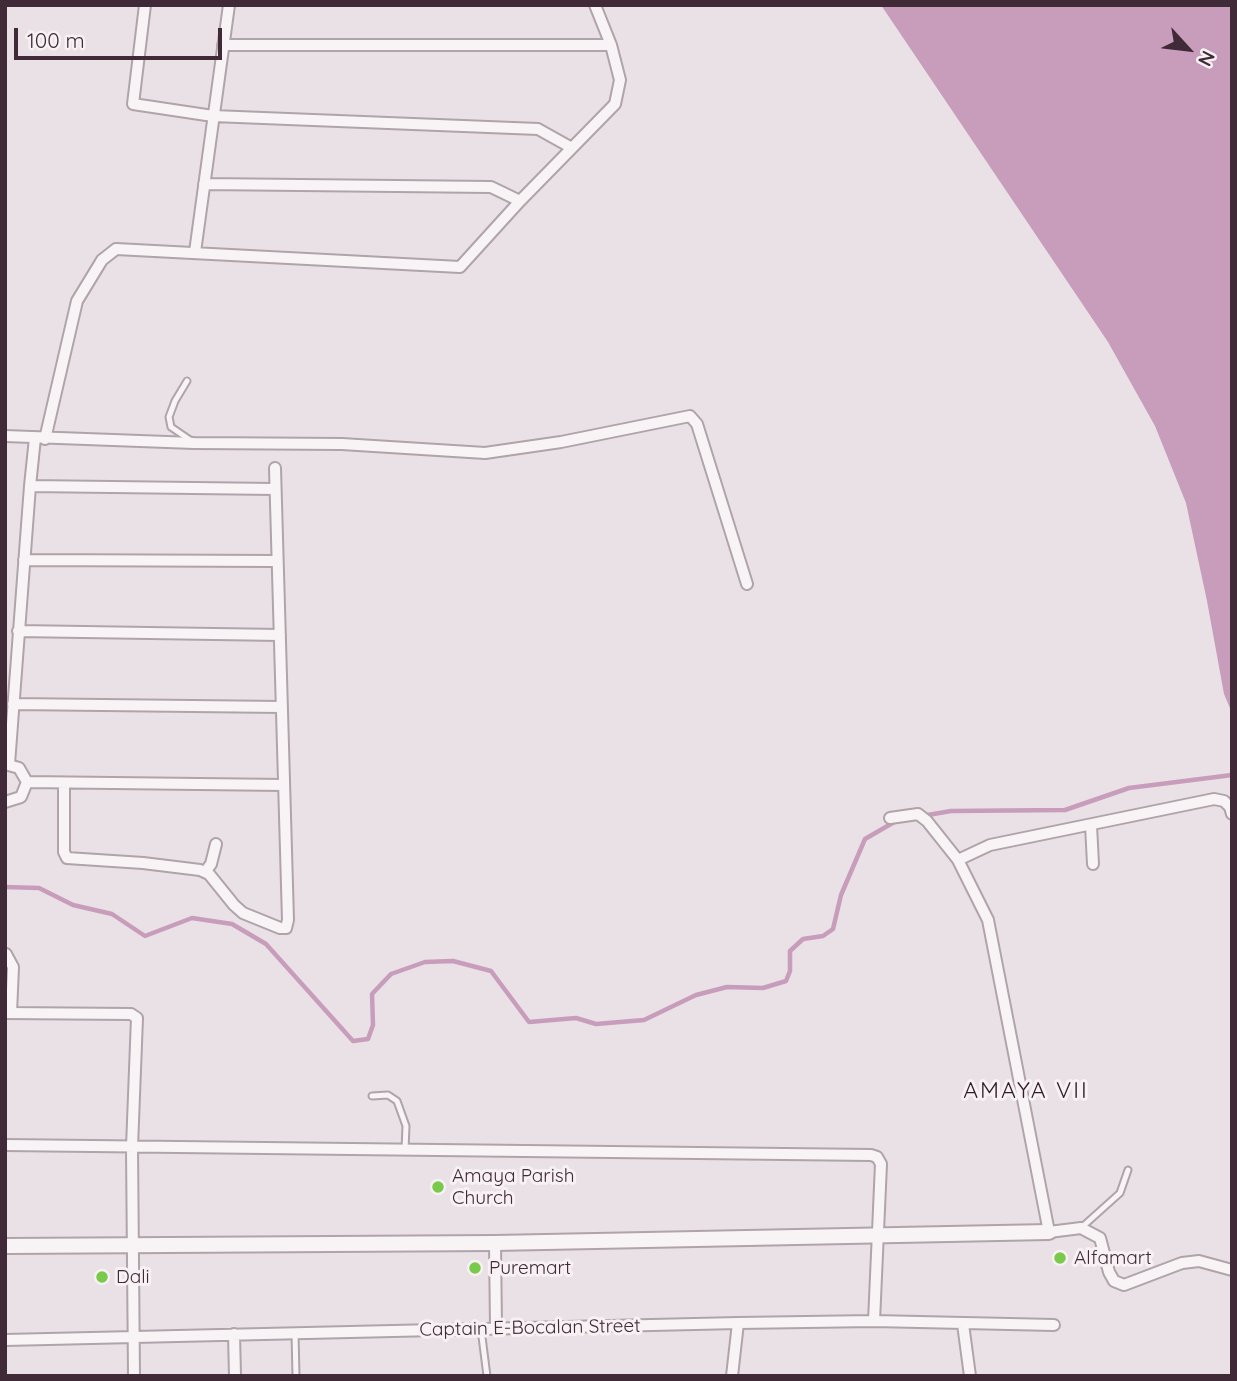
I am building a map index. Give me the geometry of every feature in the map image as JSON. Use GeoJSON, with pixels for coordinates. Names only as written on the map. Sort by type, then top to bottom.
{"type":"FeatureCollection","features":[{"type":"Feature","properties":{"kind":"street"},"geometry":{"type":"LineString","coordinates":[[145,5],[133,104],[214,116],[538,129],[572,148]]}},
{"type":"Feature","properties":{"kind":"street"},"geometry":{"type":"LineString","coordinates":[[195,252],[229,5]]}},
{"type":"Feature","properties":{"kind":"street"},"geometry":{"type":"LineString","coordinates":[[5,802],[20,797],[27,782],[23,772],[7,764],[30,486],[40,438],[77,301],[102,260],[116,249],[460,267],[615,104],[620,80],[611,45],[595,5]]}},
{"type":"Feature","properties":{"kind":"street"},"geometry":{"type":"LineString","coordinates":[[223,45],[611,45]]}},
{"type":"Feature","properties":{"kind":"street"},"geometry":{"type":"LineString","coordinates":[[204,184],[491,187],[520,201]]}},
{"type":"Feature","properties":{"kind":"street"},"geometry":{"type":"LineString","coordinates":[[5,436],[194,443],[342,444],[485,453],[561,442],[690,416],[697,422],[747,584]]}},
{"type":"Feature","properties":{"kind":"street"},"geometry":{"type":"LineString","coordinates":[[64,783],[64,852],[67,858],[143,863],[205,872],[243,913],[286,928],[288,920],[275,468]]}},
{"type":"Feature","properties":{"kind":"street"},"geometry":{"type":"LineString","coordinates":[[30,486],[275,489]]}},
{"type":"Feature","properties":{"kind":"street"},"geometry":{"type":"LineString","coordinates":[[24,561],[278,561]]}},
{"type":"Feature","properties":{"kind":"street"},"geometry":{"type":"LineString","coordinates":[[18,631],[280,635]]}},
{"type":"Feature","properties":{"kind":"street"},"geometry":{"type":"LineString","coordinates":[[13,704],[282,707]]}},
{"type":"Feature","properties":{"kind":"street"},"geometry":{"type":"LineString","coordinates":[[27,782],[284,785]]}},
{"type":"Feature","properties":{"kind":"street"},"geometry":{"type":"LineString","coordinates":[[958,860],[990,845],[1214,799],[1224,801],[1232,814]]}},
{"type":"Feature","properties":{"kind":"street"},"geometry":{"type":"LineString","coordinates":[[890,818],[922,817],[958,860],[988,920],[1049,1232]]}},
{"type":"Feature","properties":{"kind":"street"},"geometry":{"type":"LineString","coordinates":[[1091,825],[1093,864]]}},
{"type":"Feature","properties":{"kind":"street"},"geometry":{"type":"LineString","coordinates":[[205,872],[211,864],[216,844]]}},
{"type":"Feature","properties":{"kind":"street"},"geometry":{"type":"LineString","coordinates":[[6,954],[13,967],[8,1013],[131,1014],[137,1018],[132,1147],[134,1376]]}},
{"type":"Feature","properties":{"kind":"street"},"geometry":{"type":"LineString","coordinates":[[5,1145],[870,1155],[877,1157],[881,1164],[874,1321]]}},
{"type":"Feature","properties":{"kind":"street"},"geometry":{"type":"LineString","coordinates":[[5,1246],[495,1243],[1049,1232],[1081,1228],[1100,1238],[1109,1272],[1114,1281],[1124,1285],[1182,1263],[1199,1261],[1232,1270]]}},
{"type":"Feature","properties":{"kind":"street"},"geometry":{"type":"LineString","coordinates":[[495,1243],[496,1328]]}},
{"type":"Feature","properties":{"kind":"street","name":"Captain E-Bocalan Street"},"geometry":{"type":"LineString","coordinates":[[5,1340],[874,1321],[1054,1325]]}},
{"type":"Feature","properties":{"kind":"street"},"geometry":{"type":"LineString","coordinates":[[732,1376],[738,1323]]}},
{"type":"Feature","properties":{"kind":"street"},"geometry":{"type":"LineString","coordinates":[[963,1324],[970,1376]]}},
{"type":"Feature","properties":{"kind":"street"},"geometry":{"type":"LineString","coordinates":[[234,1334],[234,1376]]}},
{"type":"Feature","properties":{"kind":"lane"},"geometry":{"type":"LineString","coordinates":[[187,381],[169,417],[171,427],[194,443]]}},
{"type":"Feature","properties":{"kind":"lane"},"geometry":{"type":"LineString","coordinates":[[372,1096],[388,1095],[397,1101],[406,1126],[405,1150]]}},
{"type":"Feature","properties":{"kind":"lane"},"geometry":{"type":"LineString","coordinates":[[1081,1228],[1120,1193],[1129,1170]]}},
{"type":"Feature","properties":{"kind":"lane"},"geometry":{"type":"LineString","coordinates":[[481,1329],[487,1376]]}},
{"type":"Feature","properties":{"kind":"lane"},"geometry":{"type":"LineString","coordinates":[[295,1333],[296,1376]]}},
{"type":"Feature","properties":{"kind":"shaded area"},"geometry":{"type":"Polygon","coordinates":[[[881,5],[1232,5],[1232,713],[1224,694],[1186,503],[1155,426],[1108,342],[881,5]]]}},
{"type":"Feature","properties":{"kind":"waterway"},"geometry":{"type":"LineString","coordinates":[[922,816],[951,811],[1065,810],[1129,788],[1232,775]]}},
{"type":"Feature","properties":{"kind":"waterway"},"geometry":{"type":"LineString","coordinates":[[5,887],[39,888],[73,905],[112,914],[145,936],[192,918],[232,924],[266,944],[353,1041],[368,1039],[373,1025],[372,994],[391,974],[425,962],[453,961],[491,971],[529,1022],[576,1018],[596,1024],[644,1020],[696,995],[727,987],[763,988],[786,981],[790,971],[790,951],[803,939],[823,936],[833,929],[841,895],[865,839],[896,821]]}},
{"type":"Feature","properties":{"kind":"place","name":"Amaya Parish Church"},"geometry":{"type":"Point","coordinates":[438,1187]}},
{"type":"Feature","properties":{"kind":"place","name":"Alfamart"},"geometry":{"type":"Point","coordinates":[1060,1258]}},
{"type":"Feature","properties":{"kind":"place","name":"Puremart"},"geometry":{"type":"Point","coordinates":[475,1268]}},
{"type":"Feature","properties":{"kind":"place","name":"Dali"},"geometry":{"type":"Point","coordinates":[102,1277]}},
{"type":"Feature","properties":{"kind":"district","name":"AMAYA VII"},"geometry":{"type":"Point","coordinates":[1026,1091]}}]}
